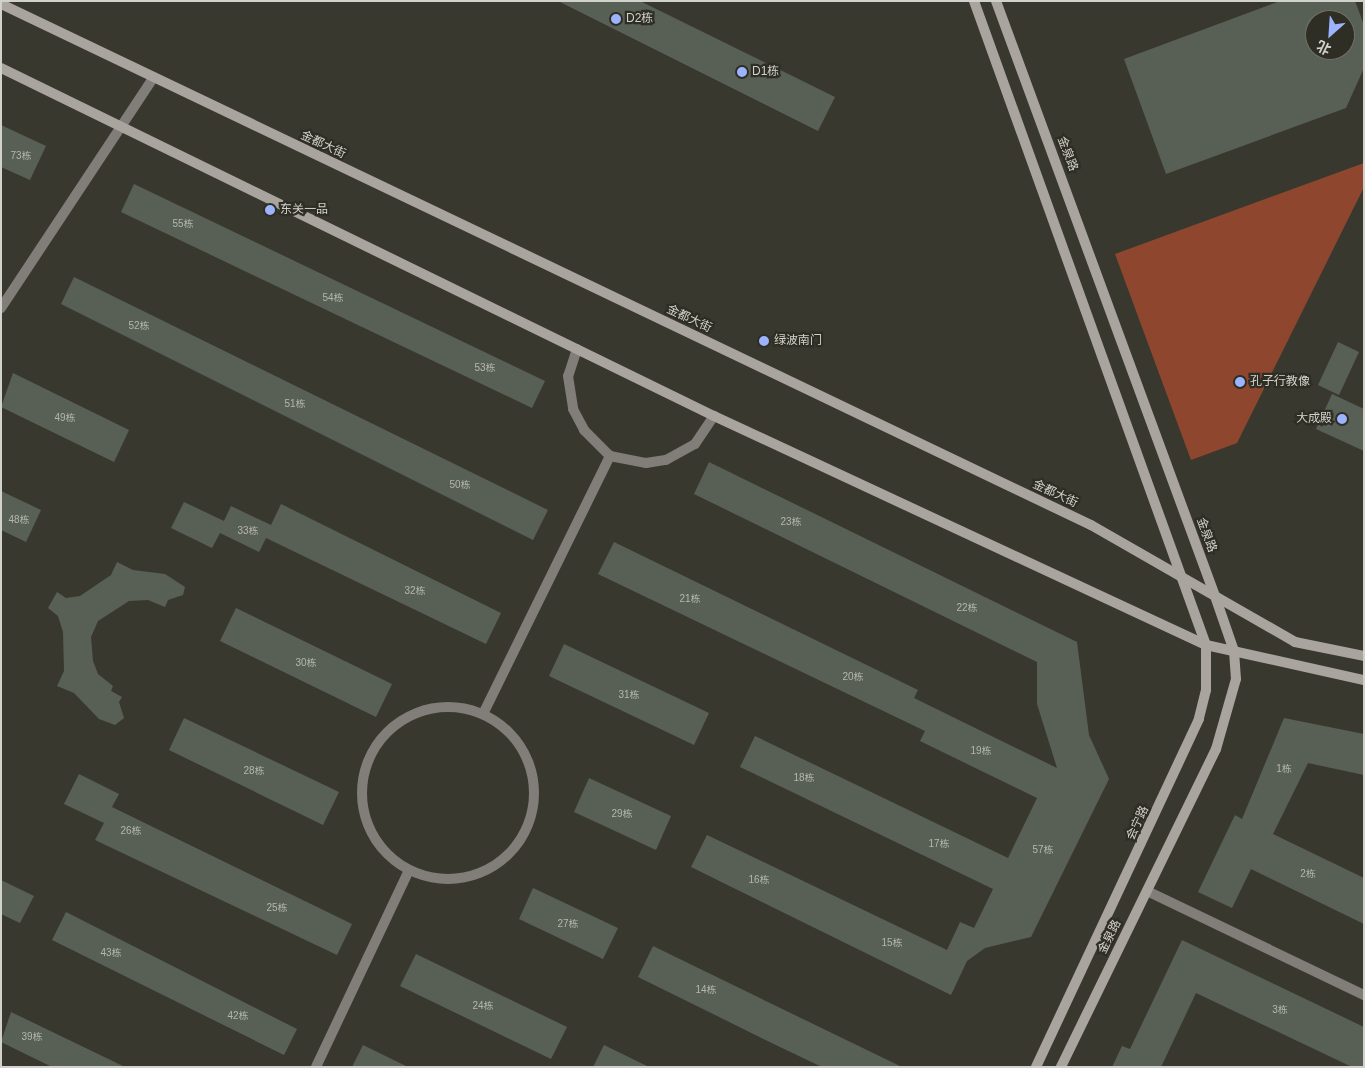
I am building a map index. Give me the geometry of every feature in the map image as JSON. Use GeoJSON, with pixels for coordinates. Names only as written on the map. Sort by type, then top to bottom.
{"type":"FeatureCollection","features":[{"type":"Feature","properties":{"kind":"main road"},"geometry":{"type":"LineString","coordinates":[[974,1],[1185,580]]}},
{"type":"Feature","properties":{"kind":"main road","name":"金泉路"},"geometry":{"type":"LineString","coordinates":[[996,1],[1234,651],[1236,679],[1226,722],[1147,891],[1061,1067]]}},
{"type":"Feature","properties":{"kind":"main road","name":"金都大街"},"geometry":{"type":"LineString","coordinates":[[1,4],[1091,525],[1295,642],[1364,656]]}},
{"type":"Feature","properties":{"kind":"main road"},"geometry":{"type":"LineString","coordinates":[[1,68],[714,416],[1206,645],[1364,680]]}},
{"type":"Feature","properties":{"kind":"main road","name":"会宁路"},"geometry":{"type":"LineString","coordinates":[[1036,1067],[1199,719],[1206,690],[1206,645],[1185,580]]}},
{"type":"Feature","properties":{"kind":"street"},"geometry":{"type":"LineString","coordinates":[[1,308],[153,78]]}},
{"type":"Feature","properties":{"kind":"street"},"geometry":{"type":"LineString","coordinates":[[577,349],[568,376],[573,409],[584,430],[610,456],[646,463],[666,460],[695,444],[714,416]]}},
{"type":"Feature","properties":{"kind":"street"},"geometry":{"type":"LineString","coordinates":[[482,714],[610,456]]}},
{"type":"Feature","properties":{"kind":"street"},"geometry":{"type":"LineString","coordinates":[[450,707],[482,714],[511,734],[529,763],[534,797],[526,830],[506,858],[476,875],[442,880],[409,870],[383,850],[366,821],[362,788],[370,756],[389,730],[417,713],[450,707]]}},
{"type":"Feature","properties":{"kind":"street"},"geometry":{"type":"LineString","coordinates":[[316,1067],[409,870]]}},
{"type":"Feature","properties":{"kind":"street"},"geometry":{"type":"LineString","coordinates":[[1147,891],[1364,995]]}},
{"type":"Feature","properties":{"kind":"shaded area"},"geometry":{"type":"Polygon","coordinates":[[[1364,163],[1364,187],[1237,443],[1191,460],[1115,254],[1364,163]]]}},
{"type":"Feature","properties":{"kind":"building","name":"D1栋"},"geometry":{"type":"Polygon","coordinates":[[[558,1],[640,1],[835,97],[818,131],[558,1]]]}},
{"type":"Feature","properties":{"kind":"building"},"geometry":{"type":"Polygon","coordinates":[[[1280,1],[1355,1],[1364,25],[1364,68],[1346,108],[1166,174],[1124,59],[1280,1]]]}},
{"type":"Feature","properties":{"kind":"building"},"geometry":{"type":"Polygon","coordinates":[[[1,125],[46,146],[30,180],[1,167],[1,125]]]}},
{"type":"Feature","properties":{"kind":"building"},"geometry":{"type":"Polygon","coordinates":[[[134,184],[545,381],[532,408],[121,212],[134,184]]]}},
{"type":"Feature","properties":{"kind":"building"},"geometry":{"type":"Polygon","coordinates":[[[74,277],[548,510],[533,540],[61,304],[74,277]]]}},
{"type":"Feature","properties":{"kind":"building"},"geometry":{"type":"Polygon","coordinates":[[[1338,342],[1359,352],[1339,395],[1318,385],[1338,342]]]}},
{"type":"Feature","properties":{"kind":"building"},"geometry":{"type":"Polygon","coordinates":[[[13,373],[129,430],[114,462],[1,407],[13,373]]]}},
{"type":"Feature","properties":{"kind":"building","name":"大成殿"},"geometry":{"type":"Polygon","coordinates":[[[1332,394],[1364,409],[1364,451],[1316,429],[1332,394]]]}},
{"type":"Feature","properties":{"kind":"building"},"geometry":{"type":"Polygon","coordinates":[[[709,462],[1077,642],[1089,735],[1109,779],[1031,937],[985,948],[967,961],[951,995],[691,867],[707,835],[947,950],[960,922],[974,928],[993,889],[740,767],[755,736],[1008,858],[1037,798],[920,741],[925,731],[598,574],[614,542],[918,690],[914,698],[1057,768],[1037,704],[1037,662],[694,494],[709,462]]]}},
{"type":"Feature","properties":{"kind":"building"},"geometry":{"type":"Polygon","coordinates":[[[1,491],[41,510],[26,542],[1,530],[1,491]]]}},
{"type":"Feature","properties":{"kind":"building"},"geometry":{"type":"Polygon","coordinates":[[[184,502],[224,521],[231,506],[271,525],[281,504],[501,613],[486,644],[266,538],[259,552],[220,533],[212,548],[171,528],[184,502]]]}},
{"type":"Feature","properties":{"kind":"building"},"geometry":{"type":"Polygon","coordinates":[[[117,562],[133,570],[165,574],[185,587],[183,595],[168,600],[165,607],[148,600],[129,601],[98,621],[91,637],[93,661],[98,674],[113,686],[111,691],[122,697],[119,702],[124,718],[115,725],[99,719],[74,693],[57,686],[64,671],[63,632],[58,616],[48,608],[57,592],[66,598],[80,596],[111,575],[117,562]]]}},
{"type":"Feature","properties":{"kind":"building"},"geometry":{"type":"Polygon","coordinates":[[[236,608],[392,684],[376,717],[220,641],[236,608]]]}},
{"type":"Feature","properties":{"kind":"building"},"geometry":{"type":"Polygon","coordinates":[[[564,644],[709,713],[694,745],[549,676],[564,644]]]}},
{"type":"Feature","properties":{"kind":"building"},"geometry":{"type":"Polygon","coordinates":[[[184,718],[339,792],[323,825],[169,750],[184,718]]]}},
{"type":"Feature","properties":{"kind":"building"},"geometry":{"type":"Polygon","coordinates":[[[1284,718],[1364,734],[1364,775],[1308,763],[1273,834],[1364,878],[1364,924],[1251,869],[1232,908],[1198,892],[1235,815],[1242,819],[1284,718]]]}},
{"type":"Feature","properties":{"kind":"building"},"geometry":{"type":"Polygon","coordinates":[[[79,774],[119,794],[112,807],[352,924],[337,955],[95,840],[104,823],[64,804],[79,774]]]}},
{"type":"Feature","properties":{"kind":"building"},"geometry":{"type":"Polygon","coordinates":[[[589,778],[671,816],[656,850],[574,812],[589,778]]]}},
{"type":"Feature","properties":{"kind":"building"},"geometry":{"type":"Polygon","coordinates":[[[1,880],[34,896],[20,923],[1,914],[1,880]]]}},
{"type":"Feature","properties":{"kind":"building"},"geometry":{"type":"Polygon","coordinates":[[[533,888],[618,928],[603,959],[519,919],[533,888]]]}},
{"type":"Feature","properties":{"kind":"building"},"geometry":{"type":"Polygon","coordinates":[[[66,912],[297,1029],[284,1055],[52,940],[66,912]]]}},
{"type":"Feature","properties":{"kind":"building"},"geometry":{"type":"Polygon","coordinates":[[[1182,940],[1364,1027],[1364,1067],[1352,1067],[1196,993],[1161,1067],[1112,1067],[1122,1046],[1130,1049],[1182,940]]]}},
{"type":"Feature","properties":{"kind":"building"},"geometry":{"type":"Polygon","coordinates":[[[653,946],[902,1067],[822,1067],[782,1048],[638,977],[653,946]]]}},
{"type":"Feature","properties":{"kind":"building"},"geometry":{"type":"Polygon","coordinates":[[[416,954],[567,1027],[551,1059],[400,986],[416,954]]]}},
{"type":"Feature","properties":{"kind":"building"},"geometry":{"type":"Polygon","coordinates":[[[11,1012],[125,1067],[52,1067],[1,1042],[11,1012]]]}},
{"type":"Feature","properties":{"kind":"building"},"geometry":{"type":"Polygon","coordinates":[[[363,1045],[408,1067],[352,1067],[363,1045]]]}},
{"type":"Feature","properties":{"kind":"building"},"geometry":{"type":"Polygon","coordinates":[[[604,1045],[649,1067],[593,1067],[604,1045]]]}},
{"type":"Feature","properties":{"kind":"place","name":"D2栋"},"geometry":{"type":"Point","coordinates":[616,19]}},
{"type":"Feature","properties":{"kind":"place","name":"D1栋"},"geometry":{"type":"Point","coordinates":[742,72]}},
{"type":"Feature","properties":{"kind":"place","name":"东关一品"},"geometry":{"type":"Point","coordinates":[270,210]}},
{"type":"Feature","properties":{"kind":"place","name":"绿波南门"},"geometry":{"type":"Point","coordinates":[764,341]}},
{"type":"Feature","properties":{"kind":"place","name":"孔子行教像"},"geometry":{"type":"Point","coordinates":[1240,382]}},
{"type":"Feature","properties":{"kind":"place","name":"大成殿"},"geometry":{"type":"Point","coordinates":[1342,419]}}]}
